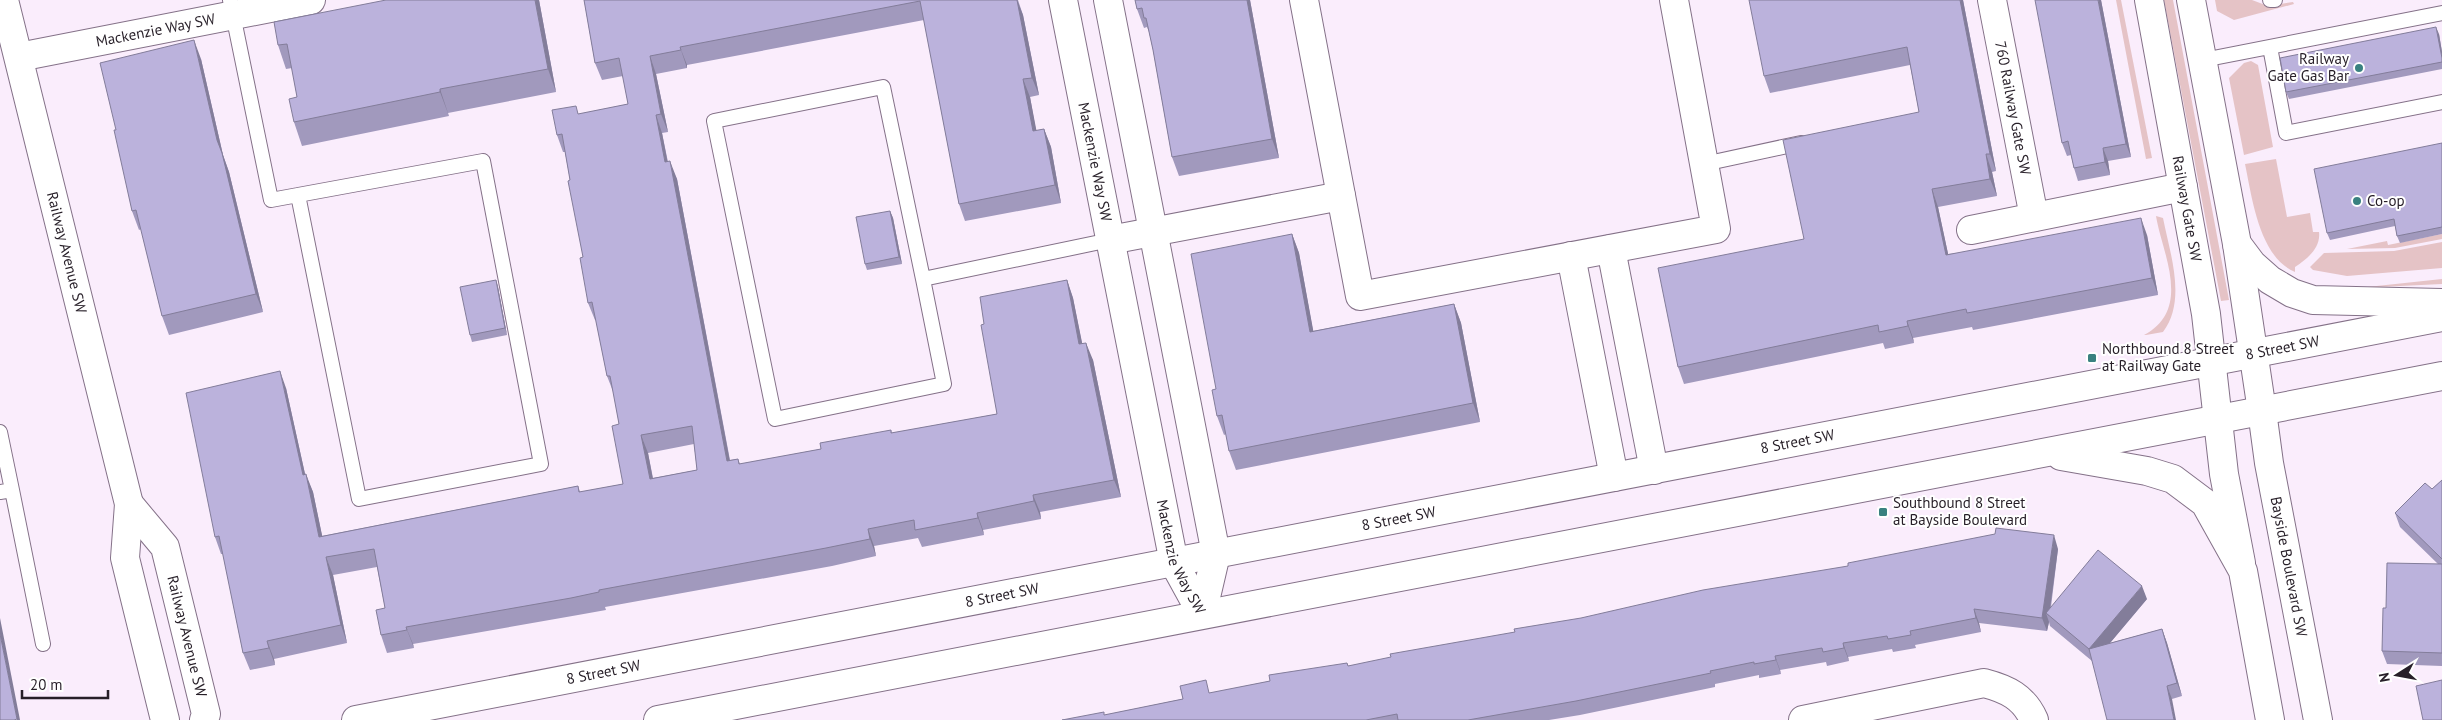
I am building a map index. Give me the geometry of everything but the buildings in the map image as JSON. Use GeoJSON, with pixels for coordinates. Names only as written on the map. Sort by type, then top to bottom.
{"type":"FeatureCollection","features":[{"type":"Feature","properties":{"kind":"street","name":"Railway Avenue SW"},"geometry":{"type":"LineString","coordinates":[[4,0],[9,58],[129,504],[125,558],[165,720]]}},
{"type":"Feature","properties":{"kind":"street","name":"Mackenzie Way SW"},"geometry":{"type":"LineString","coordinates":[[9,58],[231,7],[310,0]]}},
{"type":"Feature","properties":{"kind":"street","name":"Mackenzie Way SW"},"geometry":{"type":"LineString","coordinates":[[1063,0],[1174,563],[1202,614]]}},
{"type":"Feature","properties":{"kind":"street","name":"Mackenzie Way SW"},"geometry":{"type":"LineString","coordinates":[[1108,0],[1216,554],[1202,614]]}},
{"type":"Feature","properties":{"kind":"street"},"geometry":{"type":"LineString","coordinates":[[1304,0],[1360,296],[1716,229],[1674,0]]}},
{"type":"Feature","properties":{"kind":"street","name":"760 Railway Gate SW"},"geometry":{"type":"LineString","coordinates":[[1992,0],[2034,216]]}},
{"type":"Feature","properties":{"kind":"street","name":"Railway Gate SW"},"geometry":{"type":"LineString","coordinates":[[2149,0],[2207,320],[2218,419]]}},
{"type":"Feature","properties":{"kind":"street"},"geometry":{"type":"LineString","coordinates":[[2191,0],[2237,244],[2255,354],[2262,411]]}},
{"type":"Feature","properties":{"kind":"street"},"geometry":{"type":"LineString","coordinates":[[1971,230],[2183,187]]}},
{"type":"Feature","properties":{"kind":"street"},"geometry":{"type":"LineString","coordinates":[[1110,240],[1341,196]]}},
{"type":"Feature","properties":{"kind":"street"},"geometry":{"type":"LineString","coordinates":[[2237,244],[2252,264],[2270,280],[2292,293],[2313,300],[2442,303]]}},
{"type":"Feature","properties":{"kind":"street"},"geometry":{"type":"LineString","coordinates":[[1611,249],[1654,470]]}},
{"type":"Feature","properties":{"kind":"street"},"geometry":{"type":"LineString","coordinates":[[1572,256],[1614,477]]}},
{"type":"Feature","properties":{"kind":"street","name":"8 Street SW"},"geometry":{"type":"LineString","coordinates":[[356,720],[2442,317]]}},
{"type":"Feature","properties":{"kind":"street"},"geometry":{"type":"LineString","coordinates":[[658,720],[1202,614],[2047,454],[2442,376]]}},
{"type":"Feature","properties":{"kind":"street","name":"Bayside Boulevard SW"},"geometry":{"type":"LineString","coordinates":[[2262,411],[2269,463],[2318,720]]}},
{"type":"Feature","properties":{"kind":"street"},"geometry":{"type":"LineString","coordinates":[[2218,419],[2224,474],[2270,720]]}},
{"type":"Feature","properties":{"kind":"street"},"geometry":{"type":"LineString","coordinates":[[2047,454],[2148,472],[2173,479],[2205,503],[2243,571]]}},
{"type":"Feature","properties":{"kind":"street","name":"Railway Avenue SW"},"geometry":{"type":"LineString","coordinates":[[129,504],[164,547],[206,714],[204,720]]}},
{"type":"Feature","properties":{"kind":"street"},"geometry":{"type":"LineString","coordinates":[[1803,720],[1984,683],[2003,688],[2020,698],[2034,720]]}},
{"type":"Feature","properties":{"kind":"lane"},"geometry":{"type":"LineString","coordinates":[[2270,0],[2275,0]]}},
{"type":"Feature","properties":{"kind":"lane"},"geometry":{"type":"LineString","coordinates":[[231,7],[271,200],[298,195],[483,161],[541,464],[359,499],[298,195]]}},
{"type":"Feature","properties":{"kind":"lane"},"geometry":{"type":"LineString","coordinates":[[2203,60],[2442,13]]}},
{"type":"Feature","properties":{"kind":"lane"},"geometry":{"type":"LineString","coordinates":[[2270,47],[2286,133],[2442,102]]}},
{"type":"Feature","properties":{"kind":"lane"},"geometry":{"type":"LineString","coordinates":[[883,87],[923,279],[944,384],[775,419],[714,121],[883,87]]}},
{"type":"Feature","properties":{"kind":"lane"},"geometry":{"type":"LineString","coordinates":[[1704,164],[1815,141]]}},
{"type":"Feature","properties":{"kind":"lane"},"geometry":{"type":"LineString","coordinates":[[923,279],[1110,240]]}},
{"type":"Feature","properties":{"kind":"lane"},"geometry":{"type":"LineString","coordinates":[[0,432],[6,491],[43,644]]}},
{"type":"Feature","properties":{"kind":"shaded area"},"geometry":{"type":"Polygon","coordinates":[[[2116,0],[2121,0],[2152,158],[2146,159],[2116,0]]]}},
{"type":"Feature","properties":{"kind":"shaded area"},"geometry":{"type":"Polygon","coordinates":[[[2164,0],[2173,0],[2229,300],[2221,301],[2164,0]]]}},
{"type":"Feature","properties":{"kind":"shaded area"},"geometry":{"type":"Polygon","coordinates":[[[2215,0],[2252,0],[2268,6],[2293,2],[2294,4],[2234,20],[2217,11],[2215,0]]]}},
{"type":"Feature","properties":{"kind":"shaded area"},"geometry":{"type":"Polygon","coordinates":[[[2251,61],[2258,65],[2273,147],[2244,155],[2229,78],[2244,63],[2251,61]]]}},
{"type":"Feature","properties":{"kind":"shaded area"},"geometry":{"type":"Polygon","coordinates":[[[2276,159],[2287,217],[2310,213],[2313,232],[2319,232],[2318,243],[2315,248],[2308,257],[2295,267],[2295,272],[2283,264],[2265,240],[2254,209],[2245,164],[2276,159]]]}},
{"type":"Feature","properties":{"kind":"shaded area"},"geometry":{"type":"Polygon","coordinates":[[[2156,216],[2163,218],[2175,276],[2174,306],[2163,332],[2144,335],[2159,324],[2167,311],[2171,296],[2168,263],[2156,216]]]}},
{"type":"Feature","properties":{"kind":"shaded area"},"geometry":{"type":"Polygon","coordinates":[[[2442,234],[2442,239],[2395,248],[2347,249],[2387,241],[2388,245],[2442,234]]]}},
{"type":"Feature","properties":{"kind":"shaded area"},"geometry":{"type":"Polygon","coordinates":[[[2442,242],[2442,268],[2347,276],[2313,270],[2310,267],[2324,253],[2394,251],[2442,242]]]}},
{"type":"Feature","properties":{"kind":"shaded area"},"geometry":{"type":"Polygon","coordinates":[[[2442,279],[2442,284],[2358,288],[2442,279]]]}},
{"type":"Feature","properties":{"kind":"place","name":"Railway Gate Gas Bar"},"geometry":{"type":"Point","coordinates":[2359,68]}},
{"type":"Feature","properties":{"kind":"place","name":"Co-op"},"geometry":{"type":"Point","coordinates":[2357,201]}},
{"type":"Feature","properties":{"kind":"place","name":"Northbound 8 Street at Railway Gate"},"geometry":{"type":"Point","coordinates":[2092,358]}},
{"type":"Feature","properties":{"kind":"place","name":"Southbound 8 Street at Bayside Boulevard"},"geometry":{"type":"Point","coordinates":[1883,512]}}]}
